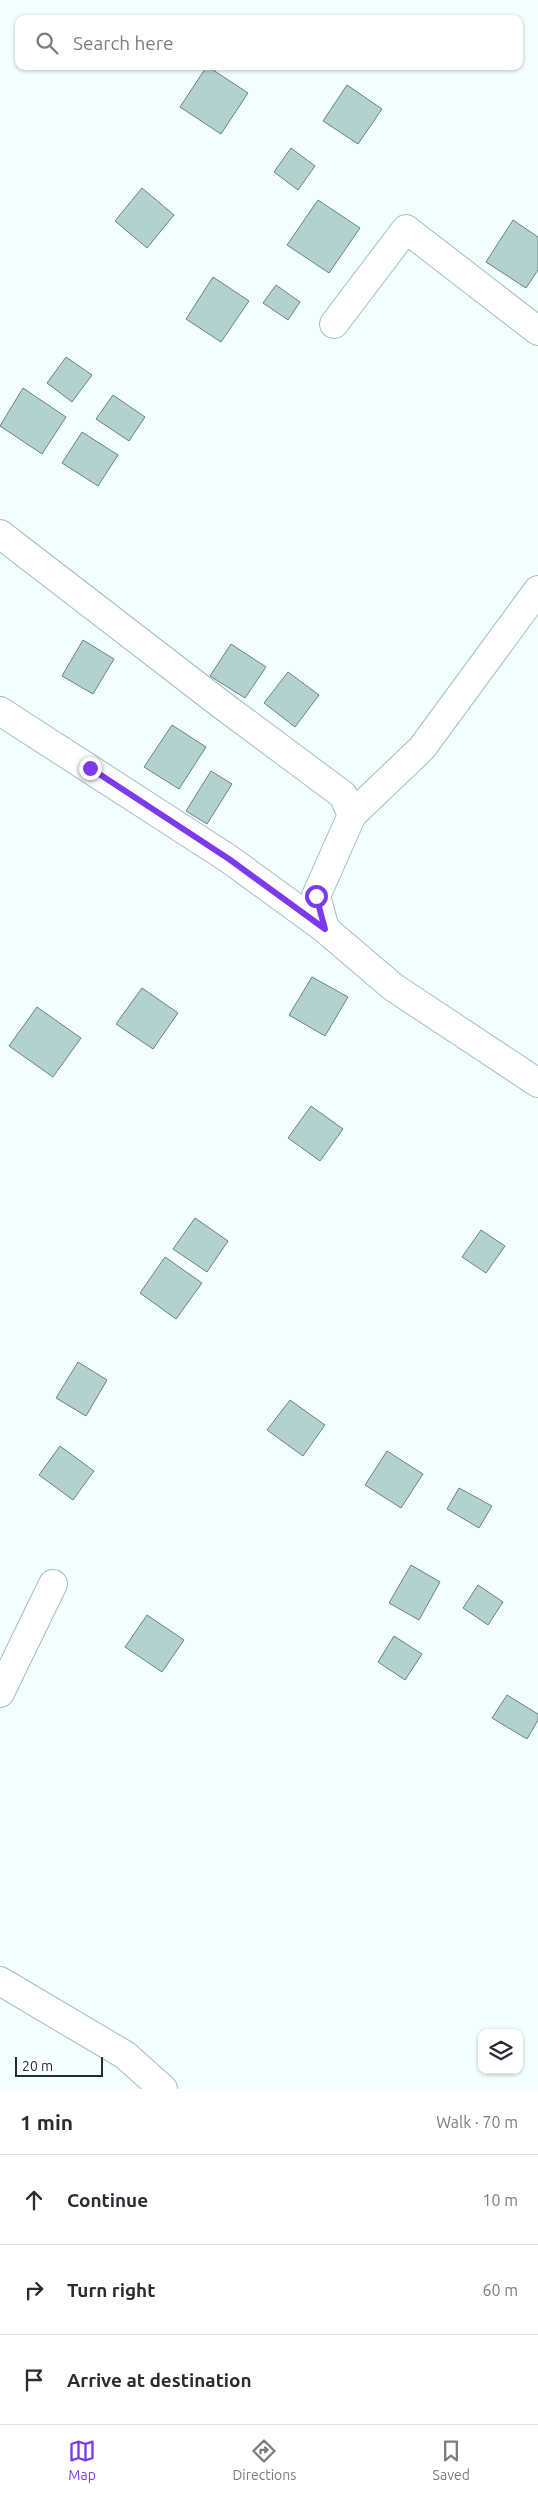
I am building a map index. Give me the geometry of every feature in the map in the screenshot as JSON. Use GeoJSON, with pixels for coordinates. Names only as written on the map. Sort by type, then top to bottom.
{"type":"FeatureCollection","features":[{"type":"Feature","properties":{"kind":"street"},"geometry":{"type":"LineString","coordinates":[[334,324],[406,229],[538,331]]}},
{"type":"Feature","properties":{"kind":"street"},"geometry":{"type":"LineString","coordinates":[[0,534],[222,705],[343,795],[352,815]]}},
{"type":"Feature","properties":{"kind":"street"},"geometry":{"type":"LineString","coordinates":[[325,929],[316,896],[352,815],[422,748],[538,590]]}},
{"type":"Feature","properties":{"kind":"street"},"geometry":{"type":"LineString","coordinates":[[0,711],[229,859],[325,929],[393,987],[538,1083]]}},
{"type":"Feature","properties":{"kind":"street"},"geometry":{"type":"LineString","coordinates":[[0,1693],[53,1584]]}},
{"type":"Feature","properties":{"kind":"street"},"geometry":{"type":"LineString","coordinates":[[0,1981],[125,2056],[163,2089]]}},
{"type":"Feature","properties":{"kind":"building"},"geometry":{"type":"Polygon","coordinates":[[[204,70],[213,70],[248,93],[221,134],[180,107],[204,70]]]}},
{"type":"Feature","properties":{"kind":"building"},"geometry":{"type":"Polygon","coordinates":[[[347,85],[382,109],[358,144],[323,121],[347,85]]]}},
{"type":"Feature","properties":{"kind":"building"},"geometry":{"type":"Polygon","coordinates":[[[291,148],[315,166],[298,190],[274,172],[291,148]]]}},
{"type":"Feature","properties":{"kind":"building"},"geometry":{"type":"Polygon","coordinates":[[[142,188],[174,215],[147,248],[115,221],[142,188]]]}},
{"type":"Feature","properties":{"kind":"building"},"geometry":{"type":"Polygon","coordinates":[[[318,200],[360,228],[329,273],[287,245],[318,200]]]}},
{"type":"Feature","properties":{"kind":"building"},"geometry":{"type":"Polygon","coordinates":[[[513,220],[538,237],[538,270],[526,288],[486,262],[513,220]]]}},
{"type":"Feature","properties":{"kind":"building"},"geometry":{"type":"Polygon","coordinates":[[[213,277],[249,301],[221,342],[186,319],[213,277]]]}},
{"type":"Feature","properties":{"kind":"building"},"geometry":{"type":"Polygon","coordinates":[[[276,285],[300,302],[288,320],[263,303],[276,285]]]}},
{"type":"Feature","properties":{"kind":"building"},"geometry":{"type":"Polygon","coordinates":[[[66,357],[92,375],[72,402],[47,383],[66,357]]]}},
{"type":"Feature","properties":{"kind":"building"},"geometry":{"type":"Polygon","coordinates":[[[23,388],[66,417],[42,454],[0,426],[23,388]]]}},
{"type":"Feature","properties":{"kind":"building"},"geometry":{"type":"Polygon","coordinates":[[[113,395],[145,417],[129,441],[96,419],[113,395]]]}},
{"type":"Feature","properties":{"kind":"building"},"geometry":{"type":"Polygon","coordinates":[[[82,432],[118,455],[98,486],[62,463],[82,432]]]}},
{"type":"Feature","properties":{"kind":"building"},"geometry":{"type":"Polygon","coordinates":[[[83,640],[114,659],[93,694],[62,676],[83,640]]]}},
{"type":"Feature","properties":{"kind":"building"},"geometry":{"type":"Polygon","coordinates":[[[231,644],[266,667],[245,698],[210,676],[231,644]]]}},
{"type":"Feature","properties":{"kind":"building"},"geometry":{"type":"Polygon","coordinates":[[[288,672],[319,695],[295,727],[264,703],[288,672]]]}},
{"type":"Feature","properties":{"kind":"building"},"geometry":{"type":"Polygon","coordinates":[[[172,725],[206,747],[179,789],[144,767],[172,725]]]}},
{"type":"Feature","properties":{"kind":"building"},"geometry":{"type":"Polygon","coordinates":[[[211,771],[232,784],[207,824],[186,811],[211,771]]]}},
{"type":"Feature","properties":{"kind":"building"},"geometry":{"type":"Polygon","coordinates":[[[312,977],[348,997],[325,1036],[289,1015],[312,977]]]}},
{"type":"Feature","properties":{"kind":"building"},"geometry":{"type":"Polygon","coordinates":[[[142,988],[178,1013],[153,1049],[116,1024],[142,988]]]}},
{"type":"Feature","properties":{"kind":"building"},"geometry":{"type":"Polygon","coordinates":[[[37,1007],[81,1038],[53,1077],[9,1046],[37,1007]]]}},
{"type":"Feature","properties":{"kind":"building"},"geometry":{"type":"Polygon","coordinates":[[[311,1106],[343,1129],[320,1161],[288,1138],[311,1106]]]}},
{"type":"Feature","properties":{"kind":"building"},"geometry":{"type":"Polygon","coordinates":[[[195,1218],[228,1241],[207,1272],[173,1249],[195,1218]]]}},
{"type":"Feature","properties":{"kind":"building"},"geometry":{"type":"Polygon","coordinates":[[[481,1230],[505,1246],[486,1273],[462,1257],[481,1230]]]}},
{"type":"Feature","properties":{"kind":"building"},"geometry":{"type":"Polygon","coordinates":[[[165,1257],[202,1283],[176,1319],[140,1293],[165,1257]]]}},
{"type":"Feature","properties":{"kind":"building"},"geometry":{"type":"Polygon","coordinates":[[[78,1362],[107,1380],[86,1416],[56,1398],[78,1362]]]}},
{"type":"Feature","properties":{"kind":"building"},"geometry":{"type":"Polygon","coordinates":[[[290,1400],[325,1425],[303,1456],[267,1430],[290,1400]]]}},
{"type":"Feature","properties":{"kind":"building"},"geometry":{"type":"Polygon","coordinates":[[[60,1446],[94,1471],[73,1500],[39,1475],[60,1446]]]}},
{"type":"Feature","properties":{"kind":"building"},"geometry":{"type":"Polygon","coordinates":[[[387,1451],[423,1474],[401,1508],[365,1485],[387,1451]]]}},
{"type":"Feature","properties":{"kind":"building"},"geometry":{"type":"Polygon","coordinates":[[[459,1488],[492,1506],[479,1528],[447,1509],[459,1488]]]}},
{"type":"Feature","properties":{"kind":"building"},"geometry":{"type":"Polygon","coordinates":[[[411,1565],[440,1582],[419,1620],[389,1603],[411,1565]]]}},
{"type":"Feature","properties":{"kind":"building"},"geometry":{"type":"Polygon","coordinates":[[[478,1585],[503,1602],[488,1625],[463,1608],[478,1585]]]}},
{"type":"Feature","properties":{"kind":"building"},"geometry":{"type":"Polygon","coordinates":[[[147,1615],[184,1640],[162,1672],[125,1647],[147,1615]]]}},
{"type":"Feature","properties":{"kind":"building"},"geometry":{"type":"Polygon","coordinates":[[[394,1636],[422,1654],[405,1680],[378,1662],[394,1636]]]}},
{"type":"Feature","properties":{"kind":"building"},"geometry":{"type":"Polygon","coordinates":[[[507,1695],[538,1714],[538,1720],[527,1739],[492,1718],[507,1695]]]}},
{"type":"Feature","properties":{"kind":"route"},"geometry":{"type":"LineString","coordinates":[[90,768],[229,859],[325,929],[316,896]]}}]}
